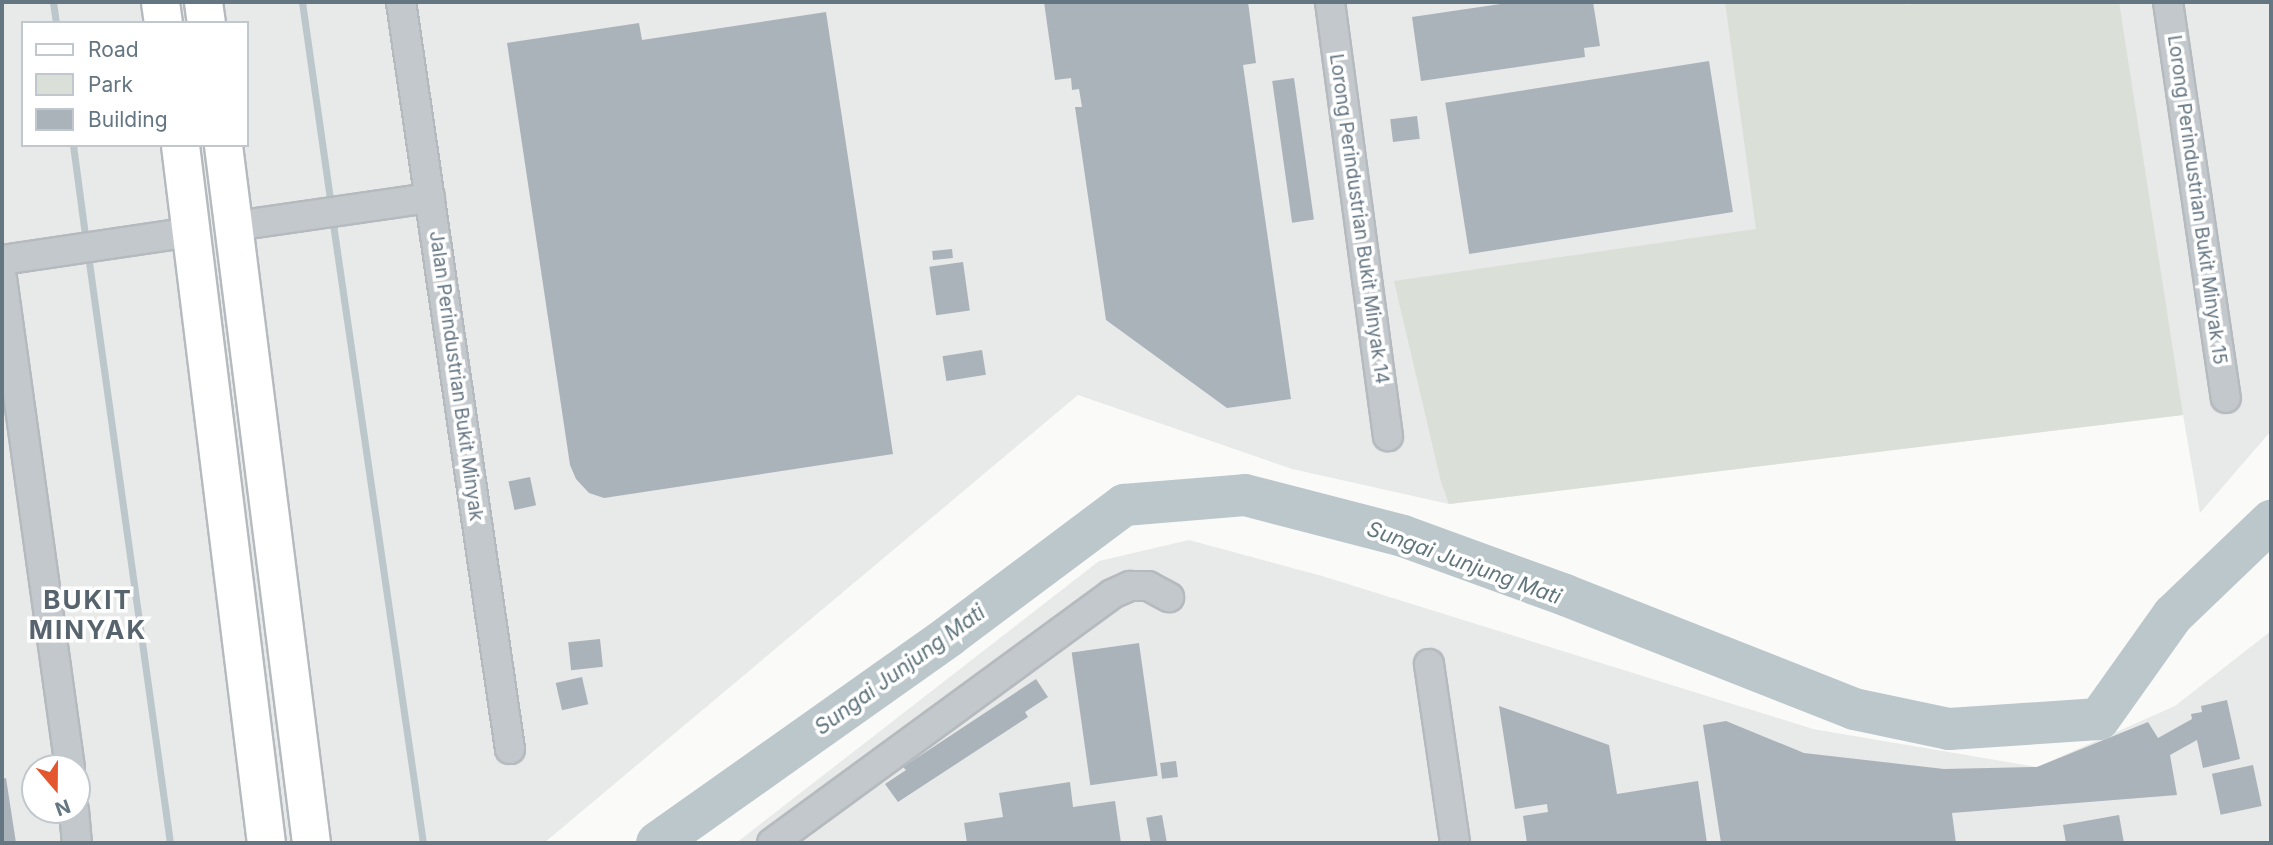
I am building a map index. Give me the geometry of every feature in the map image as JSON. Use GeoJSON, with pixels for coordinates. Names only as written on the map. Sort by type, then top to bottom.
{"type":"FeatureCollection","features":[{"type":"Feature","properties":{"kind":"main road"},"geometry":{"type":"LineString","coordinates":[[160,2],[163,21]]}},
{"type":"Feature","properties":{"kind":"main road"},"geometry":{"type":"LineString","coordinates":[[203,2],[206,21]]}},
{"type":"Feature","properties":{"kind":"main road"},"geometry":{"type":"LineString","coordinates":[[180,147],[266,843]]}},
{"type":"Feature","properties":{"kind":"main road"},"geometry":{"type":"LineString","coordinates":[[223,147],[312,843]]}},
{"type":"Feature","properties":{"kind":"street","name":"Jalan Perindustrian Bukit Minyak"},"geometry":{"type":"LineString","coordinates":[[401,2],[510,749]]}},
{"type":"Feature","properties":{"kind":"street","name":"Lorong Perindustrian Bukit Minyak 14"},"geometry":{"type":"LineString","coordinates":[[1330,2],[1388,436]]}},
{"type":"Feature","properties":{"kind":"street","name":"Lorong Perindustrian Bukit Minyak 15"},"geometry":{"type":"LineString","coordinates":[[2168,2],[2226,397]]}},
{"type":"Feature","properties":{"kind":"street"},"geometry":{"type":"LineString","coordinates":[[234,226],[430,198]]}},
{"type":"Feature","properties":{"kind":"street"},"geometry":{"type":"LineString","coordinates":[[2,260],[192,232]]}},
{"type":"Feature","properties":{"kind":"street"},"geometry":{"type":"LineString","coordinates":[[2,278],[68,754]]}},
{"type":"Feature","properties":{"kind":"street"},"geometry":{"type":"LineString","coordinates":[[772,843],[1112,594],[1130,586],[1148,586],[1169,597]]}},
{"type":"Feature","properties":{"kind":"street"},"geometry":{"type":"LineString","coordinates":[[1429,664],[1455,843]]}},
{"type":"Feature","properties":{"kind":"street"},"geometry":{"type":"LineString","coordinates":[[76,824],[78,843]]}},
{"type":"Feature","properties":{"kind":"shaded area"},"geometry":{"type":"Polygon","coordinates":[[[2,2],[2271,2],[2271,431],[2200,513],[2183,415],[1449,504],[1292,469],[1078,395],[544,843],[2,843],[2,2]]]}},
{"type":"Feature","properties":{"kind":"shaded area"},"geometry":{"type":"Polygon","coordinates":[[[1189,540],[1322,576],[1813,729],[2037,767],[2175,706],[2271,631],[2271,843],[736,843],[1099,561],[1189,540]]]}},
{"type":"Feature","properties":{"kind":"green space"},"geometry":{"type":"Polygon","coordinates":[[[1725,2],[1904,2],[1905,5],[1925,2],[2119,2],[2183,415],[1449,504],[1441,482],[1394,281],[1756,229],[1725,2]]]}},
{"type":"Feature","properties":{"kind":"building"},"geometry":{"type":"Polygon","coordinates":[[[1044,2],[1248,2],[1256,63],[1243,65],[1291,399],[1227,408],[1106,320],[1075,107],[1082,107],[1079,89],[1072,90],[1071,78],[1055,80],[1044,2]]]}},
{"type":"Feature","properties":{"kind":"building"},"geometry":{"type":"Polygon","coordinates":[[[1514,2],[1593,2],[1600,46],[1584,48],[1585,57],[1421,81],[1412,17],[1514,2]]]}},
{"type":"Feature","properties":{"kind":"building"},"geometry":{"type":"Polygon","coordinates":[[[826,12],[893,454],[604,498],[589,493],[576,479],[570,465],[507,43],[639,23],[642,40],[826,12]]]}},
{"type":"Feature","properties":{"kind":"building"},"geometry":{"type":"Polygon","coordinates":[[[1709,61],[1733,212],[1469,254],[1445,103],[1709,61]]]}},
{"type":"Feature","properties":{"kind":"building"},"geometry":{"type":"Polygon","coordinates":[[[1294,78],[1314,220],[1292,223],[1272,81],[1294,78]]]}},
{"type":"Feature","properties":{"kind":"building"},"geometry":{"type":"Polygon","coordinates":[[[1417,116],[1420,139],[1393,142],[1390,119],[1417,116]]]}},
{"type":"Feature","properties":{"kind":"building"},"geometry":{"type":"Polygon","coordinates":[[[952,249],[953,258],[933,260],[932,251],[952,249]]]}},
{"type":"Feature","properties":{"kind":"building"},"geometry":{"type":"Polygon","coordinates":[[[963,262],[970,311],[936,315],[929,267],[963,262]]]}},
{"type":"Feature","properties":{"kind":"building"},"geometry":{"type":"Polygon","coordinates":[[[982,350],[986,375],[946,381],[942,356],[982,350]]]}},
{"type":"Feature","properties":{"kind":"building"},"geometry":{"type":"Polygon","coordinates":[[[530,477],[536,505],[515,510],[508,482],[530,477]]]}},
{"type":"Feature","properties":{"kind":"building"},"geometry":{"type":"Polygon","coordinates":[[[600,639],[603,667],[571,670],[568,642],[600,639]]]}},
{"type":"Feature","properties":{"kind":"building"},"geometry":{"type":"Polygon","coordinates":[[[1139,643],[1158,776],[1090,785],[1072,652],[1139,643]]]}},
{"type":"Feature","properties":{"kind":"building"},"geometry":{"type":"Polygon","coordinates":[[[582,677],[588,704],[562,710],[556,683],[582,677]]]}},
{"type":"Feature","properties":{"kind":"building"},"geometry":{"type":"Polygon","coordinates":[[[1036,679],[1048,697],[1025,712],[1028,717],[898,802],[885,784],[906,770],[903,767],[1036,679]]]}},
{"type":"Feature","properties":{"kind":"building"},"geometry":{"type":"Polygon","coordinates":[[[2227,700],[2240,759],[2203,768],[2197,740],[2170,755],[2177,795],[1952,813],[1956,843],[1721,843],[1703,725],[1726,721],[1804,753],[1944,769],[2037,767],[2148,722],[2158,738],[2192,719],[2191,714],[2202,712],[2201,706],[2227,700]]]}},
{"type":"Feature","properties":{"kind":"building"},"geometry":{"type":"Polygon","coordinates":[[[1499,706],[1609,745],[1617,794],[1698,781],[1707,843],[1527,843],[1523,816],[1548,812],[1547,804],[1515,809],[1499,706]]]}},
{"type":"Feature","properties":{"kind":"building"},"geometry":{"type":"Polygon","coordinates":[[[1176,761],[1178,777],[1162,779],[1160,763],[1176,761]]]}},
{"type":"Feature","properties":{"kind":"building"},"geometry":{"type":"Polygon","coordinates":[[[2253,765],[2262,806],[2221,815],[2212,774],[2253,765]]]}},
{"type":"Feature","properties":{"kind":"building"},"geometry":{"type":"Polygon","coordinates":[[[6,778],[16,843],[2,843],[2,779],[6,778]]]}},
{"type":"Feature","properties":{"kind":"building"},"geometry":{"type":"Polygon","coordinates":[[[1070,782],[1073,807],[1115,801],[1121,843],[967,843],[964,823],[1003,817],[999,793],[1070,782]]]}},
{"type":"Feature","properties":{"kind":"building"},"geometry":{"type":"Polygon","coordinates":[[[1162,815],[1167,843],[1151,843],[1146,818],[1162,815]]]}},
{"type":"Feature","properties":{"kind":"building"},"geometry":{"type":"Polygon","coordinates":[[[2119,815],[2124,843],[2066,843],[2063,825],[2119,815]]]}},
{"type":"Feature","properties":{"kind":"waterway"},"geometry":{"type":"LineString","coordinates":[[53,2],[56,21]]}},
{"type":"Feature","properties":{"kind":"waterway"},"geometry":{"type":"LineString","coordinates":[[302,2],[331,205]]}},
{"type":"Feature","properties":{"kind":"waterway"},"geometry":{"type":"LineString","coordinates":[[73,147],[86,243]]}},
{"type":"Feature","properties":{"kind":"waterway"},"geometry":{"type":"LineString","coordinates":[[332,217],[423,843]]}},
{"type":"Feature","properties":{"kind":"waterway"},"geometry":{"type":"LineString","coordinates":[[88,255],[170,843]]}},
{"type":"Feature","properties":{"kind":"waterway","name":"Sungai Junjung Mati"},"geometry":{"type":"LineString","coordinates":[[657,843],[949,636],[1124,505],[1245,495],[1403,536],[1565,595],[1854,709],[1949,729],[2099,719],[2173,615],[2271,521]]}},
{"type":"Feature","properties":{"kind":"district","name":"BUKIT MINYAK"},"geometry":{"type":"Point","coordinates":[88,615]}}]}
